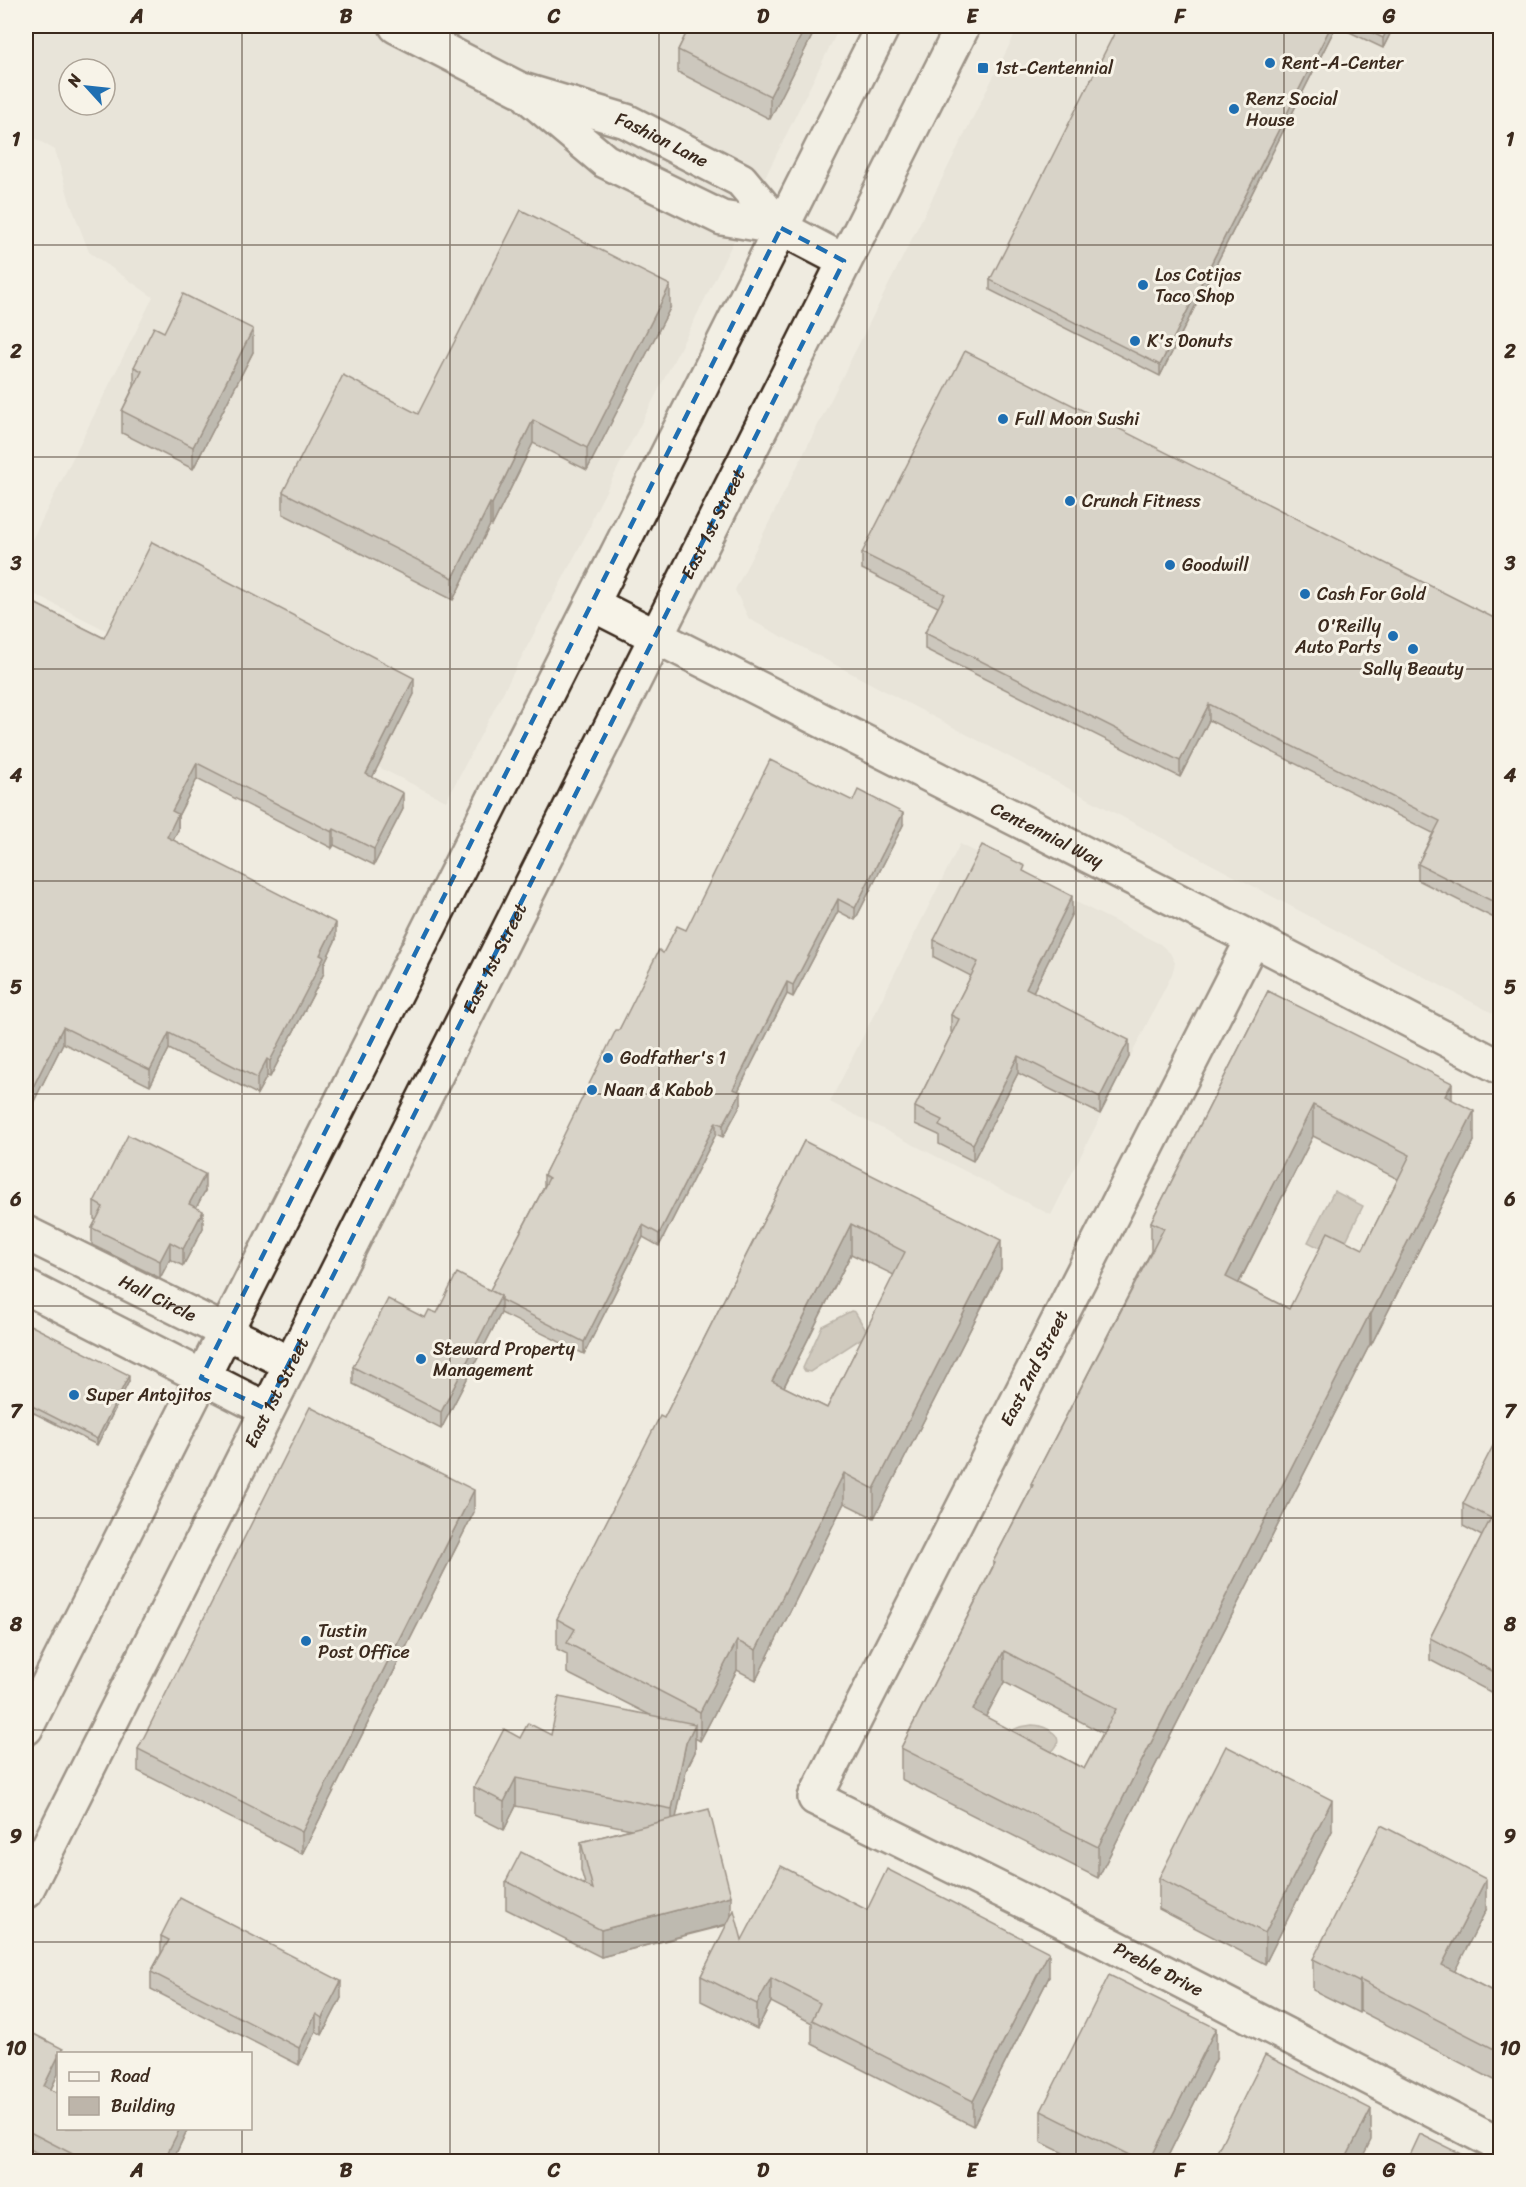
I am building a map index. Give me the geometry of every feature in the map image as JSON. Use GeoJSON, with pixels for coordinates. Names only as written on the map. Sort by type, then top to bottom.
{"type":"FeatureCollection","features":[{"type":"Feature","properties":{"kind":"street","name":"Fashion Lane"},"geometry":{"type":"LineString","coordinates":[[396,26],[519,89],[626,121],[741,180],[781,228]]}},
{"type":"Feature","properties":{"kind":"street"},"geometry":{"type":"LineString","coordinates":[[26,1728],[883,26]]}},
{"type":"Feature","properties":{"kind":"street","name":"East 1st Street"},"geometry":{"type":"LineString","coordinates":[[26,1891],[289,1363],[963,26]]}},
{"type":"Feature","properties":{"kind":"street","name":"Fashion Lane"},"geometry":{"type":"LineString","coordinates":[[519,89],[605,161],[722,218],[781,228],[844,261]]}},
{"type":"Feature","properties":{"kind":"street","name":"Centennial Way"},"geometry":{"type":"LineString","coordinates":[[591,604],[1500,1066]]}},
{"type":"Feature","properties":{"kind":"street","name":"East 2nd Street"},"geometry":{"type":"LineString","coordinates":[[815,1798],[1253,939]]}},
{"type":"Feature","properties":{"kind":"street","name":"Hall Circle"},"geometry":{"type":"LineString","coordinates":[[26,1233],[289,1363]]}},
{"type":"Feature","properties":{"kind":"street"},"geometry":{"type":"LineString","coordinates":[[26,1287],[201,1378],[266,1409]]}},
{"type":"Feature","properties":{"kind":"street","name":"Preble Drive"},"geometry":{"type":"LineString","coordinates":[[815,1798],[1096,1937],[1500,2145]]}},
{"type":"Feature","properties":{"kind":"highlighted area"},"geometry":{"type":"Polygon","coordinates":[[[781,228],[844,261],[266,1409],[201,1378],[781,228]]]}},
{"type":"Feature","properties":{"kind":"shaded area"},"geometry":{"type":"Polygon","coordinates":[[[26,26],[840,26],[690,329],[594,514],[590,527],[446,801],[26,590],[26,552],[153,297],[89,252],[70,202],[55,150],[26,133],[26,26]]]}},
{"type":"Feature","properties":{"kind":"shaded area"},"geometry":{"type":"Polygon","coordinates":[[[1019,26],[1500,26],[1500,1017],[749,619],[735,590],[1019,26]]]}},
{"type":"Feature","properties":{"kind":"shaded area"},"geometry":{"type":"Polygon","coordinates":[[[960,844],[1160,944],[1170,953],[1175,963],[1172,974],[1051,1215],[830,1102],[960,844]]]}},
{"type":"Feature","properties":{"kind":"shaded area"},"geometry":{"type":"Polygon","coordinates":[[[1334,1191],[1363,1206],[1338,1257],[1308,1242],[1334,1191]]]}},
{"type":"Feature","properties":{"kind":"shaded area"},"geometry":{"type":"Polygon","coordinates":[[[851,1311],[855,1312],[867,1332],[865,1336],[810,1372],[805,1371],[803,1368],[822,1326],[851,1311]]]}},
{"type":"Feature","properties":{"kind":"shaded area"},"geometry":{"type":"Polygon","coordinates":[[[1032,1725],[1044,1727],[1057,1737],[1056,1747],[1051,1752],[1010,1731],[1032,1725]]]}},
{"type":"Feature","properties":{"kind":"building"},"geometry":{"type":"Polygon","coordinates":[[[690,26],[806,26],[770,96],[678,50],[690,26]]]}},
{"type":"Feature","properties":{"kind":"building"},"geometry":{"type":"Polygon","coordinates":[[[1118,26],[1331,26],[1160,365],[990,280],[1118,26]]]}},
{"type":"Feature","properties":{"kind":"building"},"geometry":{"type":"Polygon","coordinates":[[[1358,26],[1389,26],[1383,38],[1358,26]]]}},
{"type":"Feature","properties":{"kind":"building"},"geometry":{"type":"Polygon","coordinates":[[[521,210],[670,285],[587,448],[533,420],[453,578],[283,492],[343,375],[418,414],[521,210]]]}},
{"type":"Feature","properties":{"kind":"building"},"geometry":{"type":"Polygon","coordinates":[[[183,294],[253,329],[193,447],[122,411],[142,371],[134,367],[154,327],[164,332],[183,294]]]}},
{"type":"Feature","properties":{"kind":"building"},"geometry":{"type":"Polygon","coordinates":[[[965,351],[1500,621],[1500,905],[1418,864],[1440,821],[1209,704],[1180,761],[925,633],[945,594],[862,553],[965,351]]]}},
{"type":"Feature","properties":{"kind":"building"},"geometry":{"type":"Polygon","coordinates":[[[152,542],[414,678],[366,774],[403,793],[374,849],[334,829],[332,832],[197,763],[172,811],[178,814],[167,837],[336,923],[320,955],[324,957],[270,1061],[267,1059],[257,1078],[169,1033],[150,1070],[63,1027],[30,1093],[26,1090],[26,599],[104,638],[152,542]]]}},
{"type":"Feature","properties":{"kind":"building"},"geometry":{"type":"Polygon","coordinates":[[[770,760],[853,801],[858,790],[903,813],[855,908],[838,899],[793,985],[787,982],[733,1089],[741,1092],[723,1125],[716,1122],[659,1234],[643,1225],[584,1342],[501,1300],[501,1296],[490,1290],[549,1178],[544,1175],[616,1030],[619,1030],[659,950],[663,953],[677,926],[686,930],[770,760]]]}},
{"type":"Feature","properties":{"kind":"building"},"geometry":{"type":"Polygon","coordinates":[[[982,845],[1025,866],[1023,871],[1072,896],[1026,988],[1129,1040],[1100,1097],[1018,1056],[973,1144],[939,1126],[942,1120],[915,1107],[959,1019],[951,1015],[978,962],[934,940],[982,845]]]}},
{"type":"Feature","properties":{"kind":"building"},"geometry":{"type":"Polygon","coordinates":[[[1268,991],[1452,1083],[1445,1096],[1474,1111],[1098,1847],[901,1748],[995,1563],[993,1562],[1033,1485],[1031,1484],[1164,1228],[1151,1222],[1268,991]],[[1313,1105],[1226,1277],[1289,1309],[1328,1232],[1363,1249],[1410,1155],[1313,1105]],[[1004,1651],[973,1710],[1084,1769],[1116,1709],[1004,1651]]]}},
{"type":"Feature","properties":{"kind":"building"},"geometry":{"type":"Polygon","coordinates":[[[128,1135],[205,1174],[189,1204],[203,1211],[183,1249],[170,1242],[160,1261],[92,1228],[103,1207],[94,1202],[128,1135]]]}},
{"type":"Feature","properties":{"kind":"building"},"geometry":{"type":"Polygon","coordinates":[[[804,1141],[1001,1240],[874,1489],[844,1473],[756,1650],[737,1641],[700,1712],[567,1643],[575,1629],[557,1619],[660,1416],[664,1418],[804,1141]],[[851,1224],[772,1381],[827,1408],[905,1252],[851,1224]]]}},
{"type":"Feature","properties":{"kind":"building","name":"Steward Property Management"},"geometry":{"type":"Polygon","coordinates":[[[457,1273],[501,1296],[441,1412],[353,1367],[388,1299],[425,1318],[429,1310],[437,1313],[457,1273]]]}},
{"type":"Feature","properties":{"kind":"building","name":"Super Antojitos"},"geometry":{"type":"Polygon","coordinates":[[[26,1323],[129,1375],[97,1439],[26,1403],[26,1323]]]}},
{"type":"Feature","properties":{"kind":"building","name":"Tustin Post Office"},"geometry":{"type":"Polygon","coordinates":[[[310,1407],[474,1490],[302,1832],[138,1749],[310,1407]]]}},
{"type":"Feature","properties":{"kind":"building"},"geometry":{"type":"Polygon","coordinates":[[[1495,1442],[1500,1445],[1500,1675],[1430,1638],[1491,1518],[1463,1504],[1495,1442]]]}},
{"type":"Feature","properties":{"kind":"building"},"geometry":{"type":"Polygon","coordinates":[[[559,1697],[695,1724],[686,1743],[672,1809],[516,1778],[504,1802],[474,1787],[504,1729],[520,1738],[528,1723],[551,1735],[559,1697]]]}},
{"type":"Feature","properties":{"kind":"building"},"geometry":{"type":"Polygon","coordinates":[[[1226,1746],[1332,1800],[1265,1933],[1159,1878],[1226,1746]]]}},
{"type":"Feature","properties":{"kind":"building"},"geometry":{"type":"Polygon","coordinates":[[[709,1809],[731,1896],[601,1930],[506,1881],[521,1852],[593,1889],[581,1842],[709,1809]]]}},
{"type":"Feature","properties":{"kind":"building"},"geometry":{"type":"Polygon","coordinates":[[[1381,1825],[1486,1879],[1442,1965],[1494,1992],[1500,1979],[1500,2052],[1360,1980],[1359,1982],[1313,1959],[1381,1825]]]}},
{"type":"Feature","properties":{"kind":"building"},"geometry":{"type":"Polygon","coordinates":[[[781,1866],[867,1910],[887,1869],[1049,1952],[973,2101],[812,2020],[820,2003],[771,1978],[757,2004],[701,1976],[734,1910],[742,1940],[781,1866]]]}},
{"type":"Feature","properties":{"kind":"building"},"geometry":{"type":"Polygon","coordinates":[[[180,1898],[341,1981],[322,2018],[316,2014],[299,2048],[151,1972],[169,1940],[161,1936],[180,1898]]]}},
{"type":"Feature","properties":{"kind":"building"},"geometry":{"type":"Polygon","coordinates":[[[1109,1975],[1216,2028],[1149,2162],[1143,2162],[1041,2111],[1109,1975]]]}},
{"type":"Feature","properties":{"kind":"building"},"geometry":{"type":"Polygon","coordinates":[[[26,2030],[63,2049],[61,2052],[57,2052],[57,2059],[44,2086],[57,2092],[57,2130],[179,2130],[163,2162],[88,2162],[26,2130],[26,2030]]]}},
{"type":"Feature","properties":{"kind":"building"},"geometry":{"type":"Polygon","coordinates":[[[1265,2055],[1371,2109],[1344,2162],[1212,2162],[1265,2055]]]}},
{"type":"Feature","properties":{"kind":"building"},"geometry":{"type":"Polygon","coordinates":[[[1420,2134],[1467,2157],[1465,2162],[1407,2162],[1420,2134]]]}},
{"type":"Feature","properties":{"kind":"place","name":"Rent-A-Center"},"geometry":{"type":"Point","coordinates":[1270,63]}},
{"type":"Feature","properties":{"kind":"place","name":"1st-Centennial"},"geometry":{"type":"Point","coordinates":[983,68]}},
{"type":"Feature","properties":{"kind":"place","name":"Renz Social House"},"geometry":{"type":"Point","coordinates":[1234,109]}},
{"type":"Feature","properties":{"kind":"place","name":"Los Cotijas Taco Shop"},"geometry":{"type":"Point","coordinates":[1143,285]}},
{"type":"Feature","properties":{"kind":"place","name":"K's Donuts"},"geometry":{"type":"Point","coordinates":[1135,341]}},
{"type":"Feature","properties":{"kind":"place","name":"Full Moon Sushi"},"geometry":{"type":"Point","coordinates":[1003,419]}},
{"type":"Feature","properties":{"kind":"place","name":"Crunch Fitness"},"geometry":{"type":"Point","coordinates":[1070,501]}},
{"type":"Feature","properties":{"kind":"place","name":"Goodwill"},"geometry":{"type":"Point","coordinates":[1170,565]}},
{"type":"Feature","properties":{"kind":"place","name":"Cash For Gold"},"geometry":{"type":"Point","coordinates":[1305,594]}},
{"type":"Feature","properties":{"kind":"place","name":"O'Reilly Auto Parts"},"geometry":{"type":"Point","coordinates":[1393,636]}},
{"type":"Feature","properties":{"kind":"place","name":"Sally Beauty"},"geometry":{"type":"Point","coordinates":[1413,649]}},
{"type":"Feature","properties":{"kind":"place","name":"Godfather's 1"},"geometry":{"type":"Point","coordinates":[608,1058]}},
{"type":"Feature","properties":{"kind":"place","name":"Naan & Kabob"},"geometry":{"type":"Point","coordinates":[592,1090]}},
{"type":"Feature","properties":{"kind":"place","name":"Steward Property Management"},"geometry":{"type":"Point","coordinates":[421,1359]}},
{"type":"Feature","properties":{"kind":"place","name":"Super Antojitos"},"geometry":{"type":"Point","coordinates":[74,1395]}},
{"type":"Feature","properties":{"kind":"place","name":"Tustin Post Office"},"geometry":{"type":"Point","coordinates":[306,1641]}}]}
